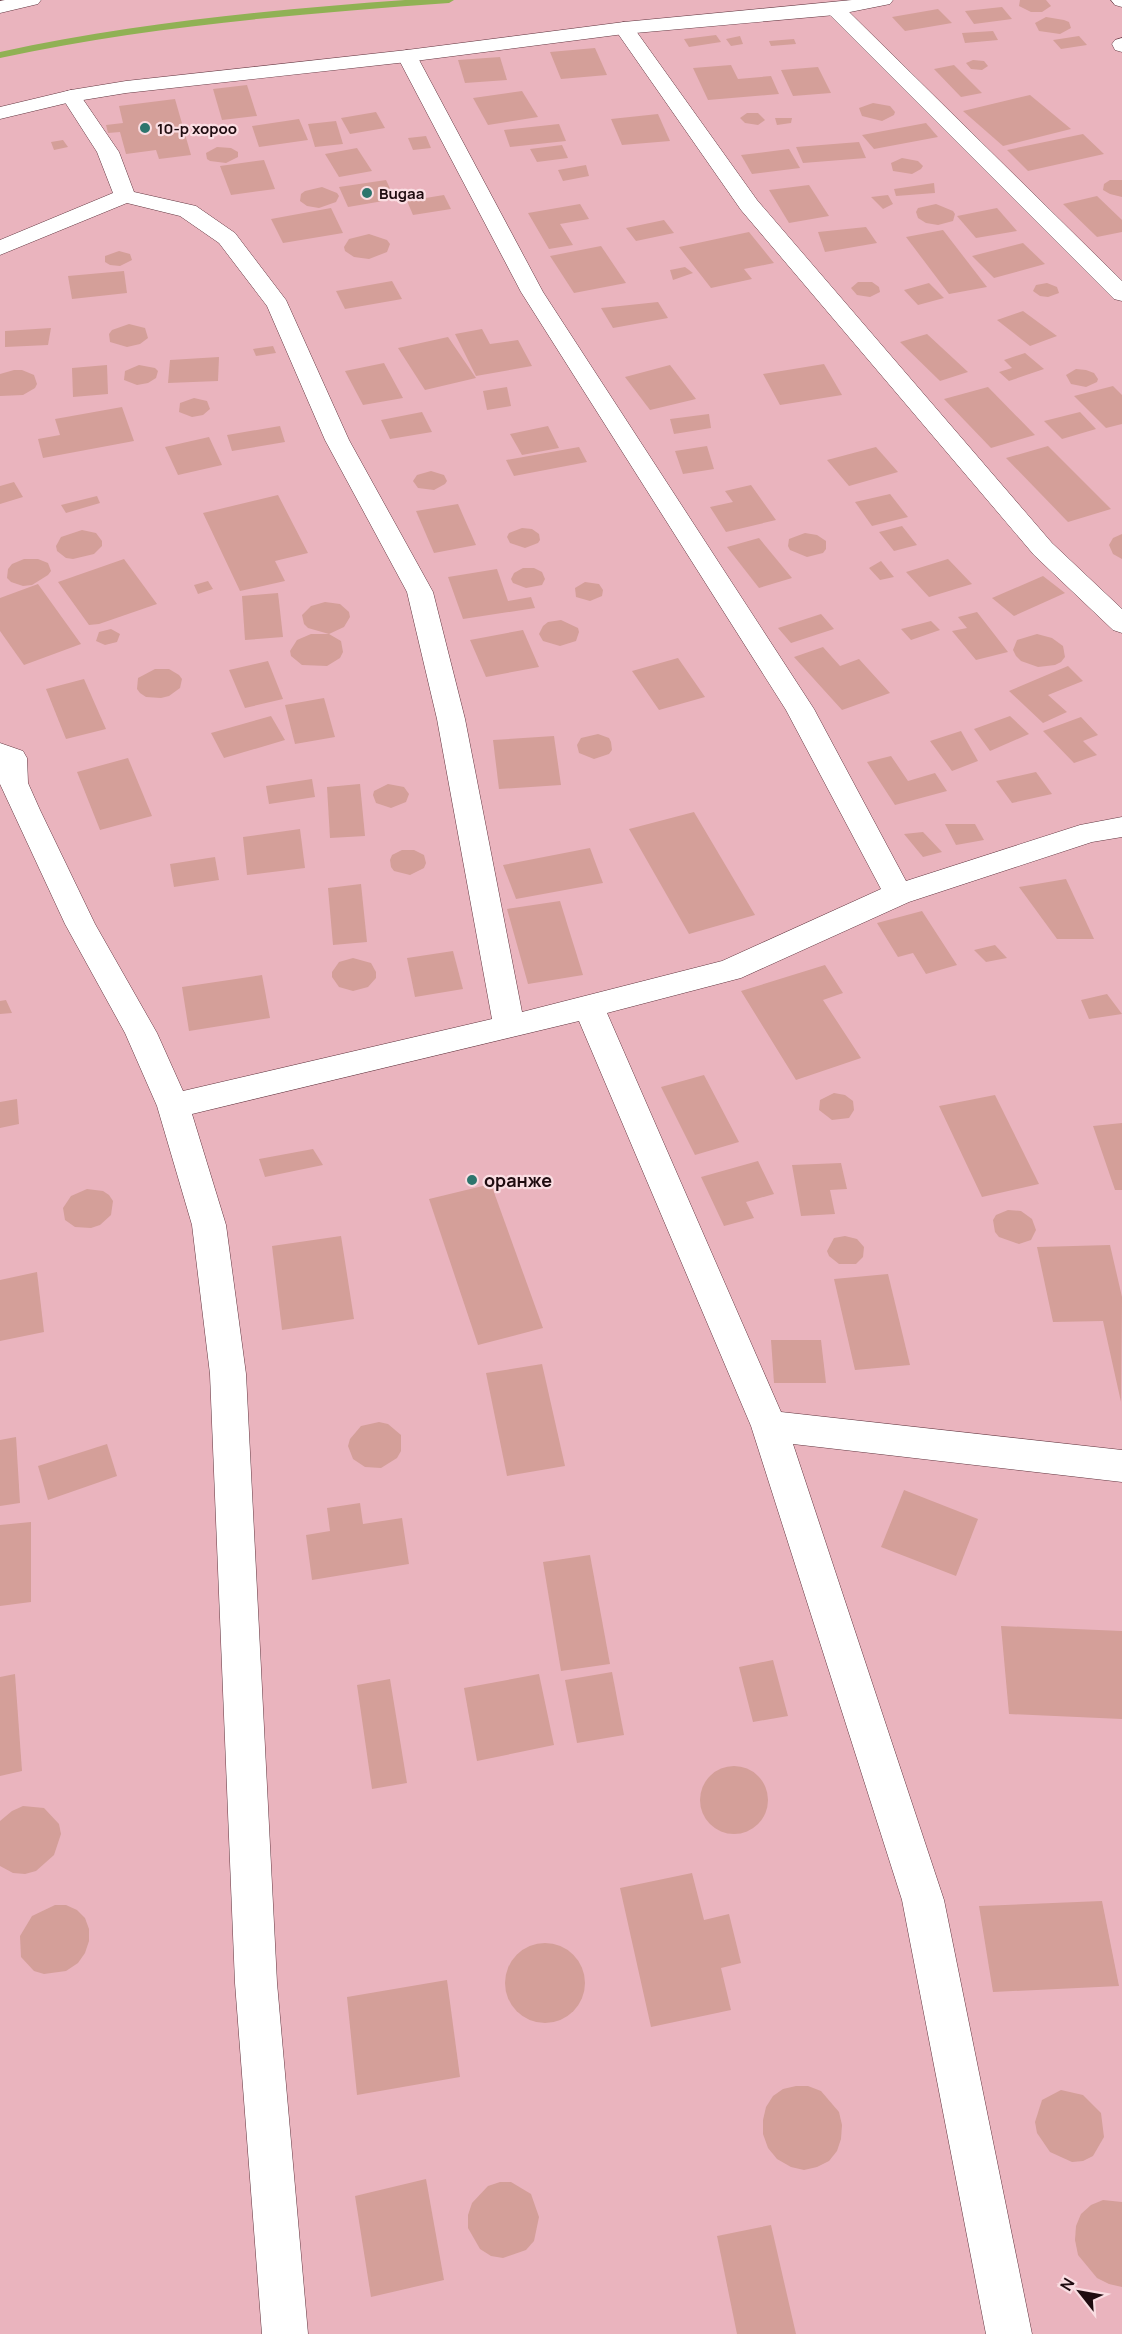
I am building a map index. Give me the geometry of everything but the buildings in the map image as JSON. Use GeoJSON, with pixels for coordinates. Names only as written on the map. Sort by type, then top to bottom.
{"type":"FeatureCollection","features":[{"type":"Feature","properties":{"kind":"street"},"geometry":{"type":"LineString","coordinates":[[0,8],[26,0]]}},
{"type":"Feature","properties":{"kind":"street"},"geometry":{"type":"LineString","coordinates":[[0,113],[71,96],[126,87],[407,56],[624,28],[835,9],[883,0]]}},
{"type":"Feature","properties":{"kind":"street"},"geometry":{"type":"LineString","coordinates":[[835,9],[1122,294]]}},
{"type":"Feature","properties":{"kind":"street"},"geometry":{"type":"LineString","coordinates":[[624,28],[749,205],[1043,549],[1122,624]]}},
{"type":"Feature","properties":{"kind":"street"},"geometry":{"type":"LineString","coordinates":[[407,56],[532,292],[800,709],[898,894]]}},
{"type":"Feature","properties":{"kind":"street"},"geometry":{"type":"LineString","coordinates":[[71,96],[108,152],[125,196]]}},
{"type":"Feature","properties":{"kind":"street"},"geometry":{"type":"LineString","coordinates":[[0,248],[125,196],[188,211],[227,238],[278,305],[337,440],[420,592],[451,719],[509,1027]]}},
{"type":"Feature","properties":{"kind":"street"},"geometry":{"type":"LineString","coordinates":[[4,749],[14,783],[26,810],[80,924],[141,1033],[173,1106],[209,1225],[228,1374],[256,1983],[285,2334]]}},
{"type":"Feature","properties":{"kind":"street"},"geometry":{"type":"LineString","coordinates":[[173,1106],[509,1027],[730,970],[898,894],[1090,832],[1122,827]]}},
{"type":"Feature","properties":{"kind":"street"},"geometry":{"type":"LineString","coordinates":[[589,1007],[769,1426],[923,1900],[1009,2334]]}},
{"type":"Feature","properties":{"kind":"street"},"geometry":{"type":"LineString","coordinates":[[769,1426],[1122,1466]]}},
{"type":"Feature","properties":{"kind":"waterway"},"geometry":{"type":"LineString","coordinates":[[0,55],[111,33],[223,18],[449,0]]}},
{"type":"Feature","properties":{"kind":"place","name":"10-р хороо"},"geometry":{"type":"Point","coordinates":[145,128]}},
{"type":"Feature","properties":{"kind":"place","name":"Bugaa"},"geometry":{"type":"Point","coordinates":[367,193]}},
{"type":"Feature","properties":{"kind":"place","name":"оранже"},"geometry":{"type":"Point","coordinates":[472,1180]}}]}
